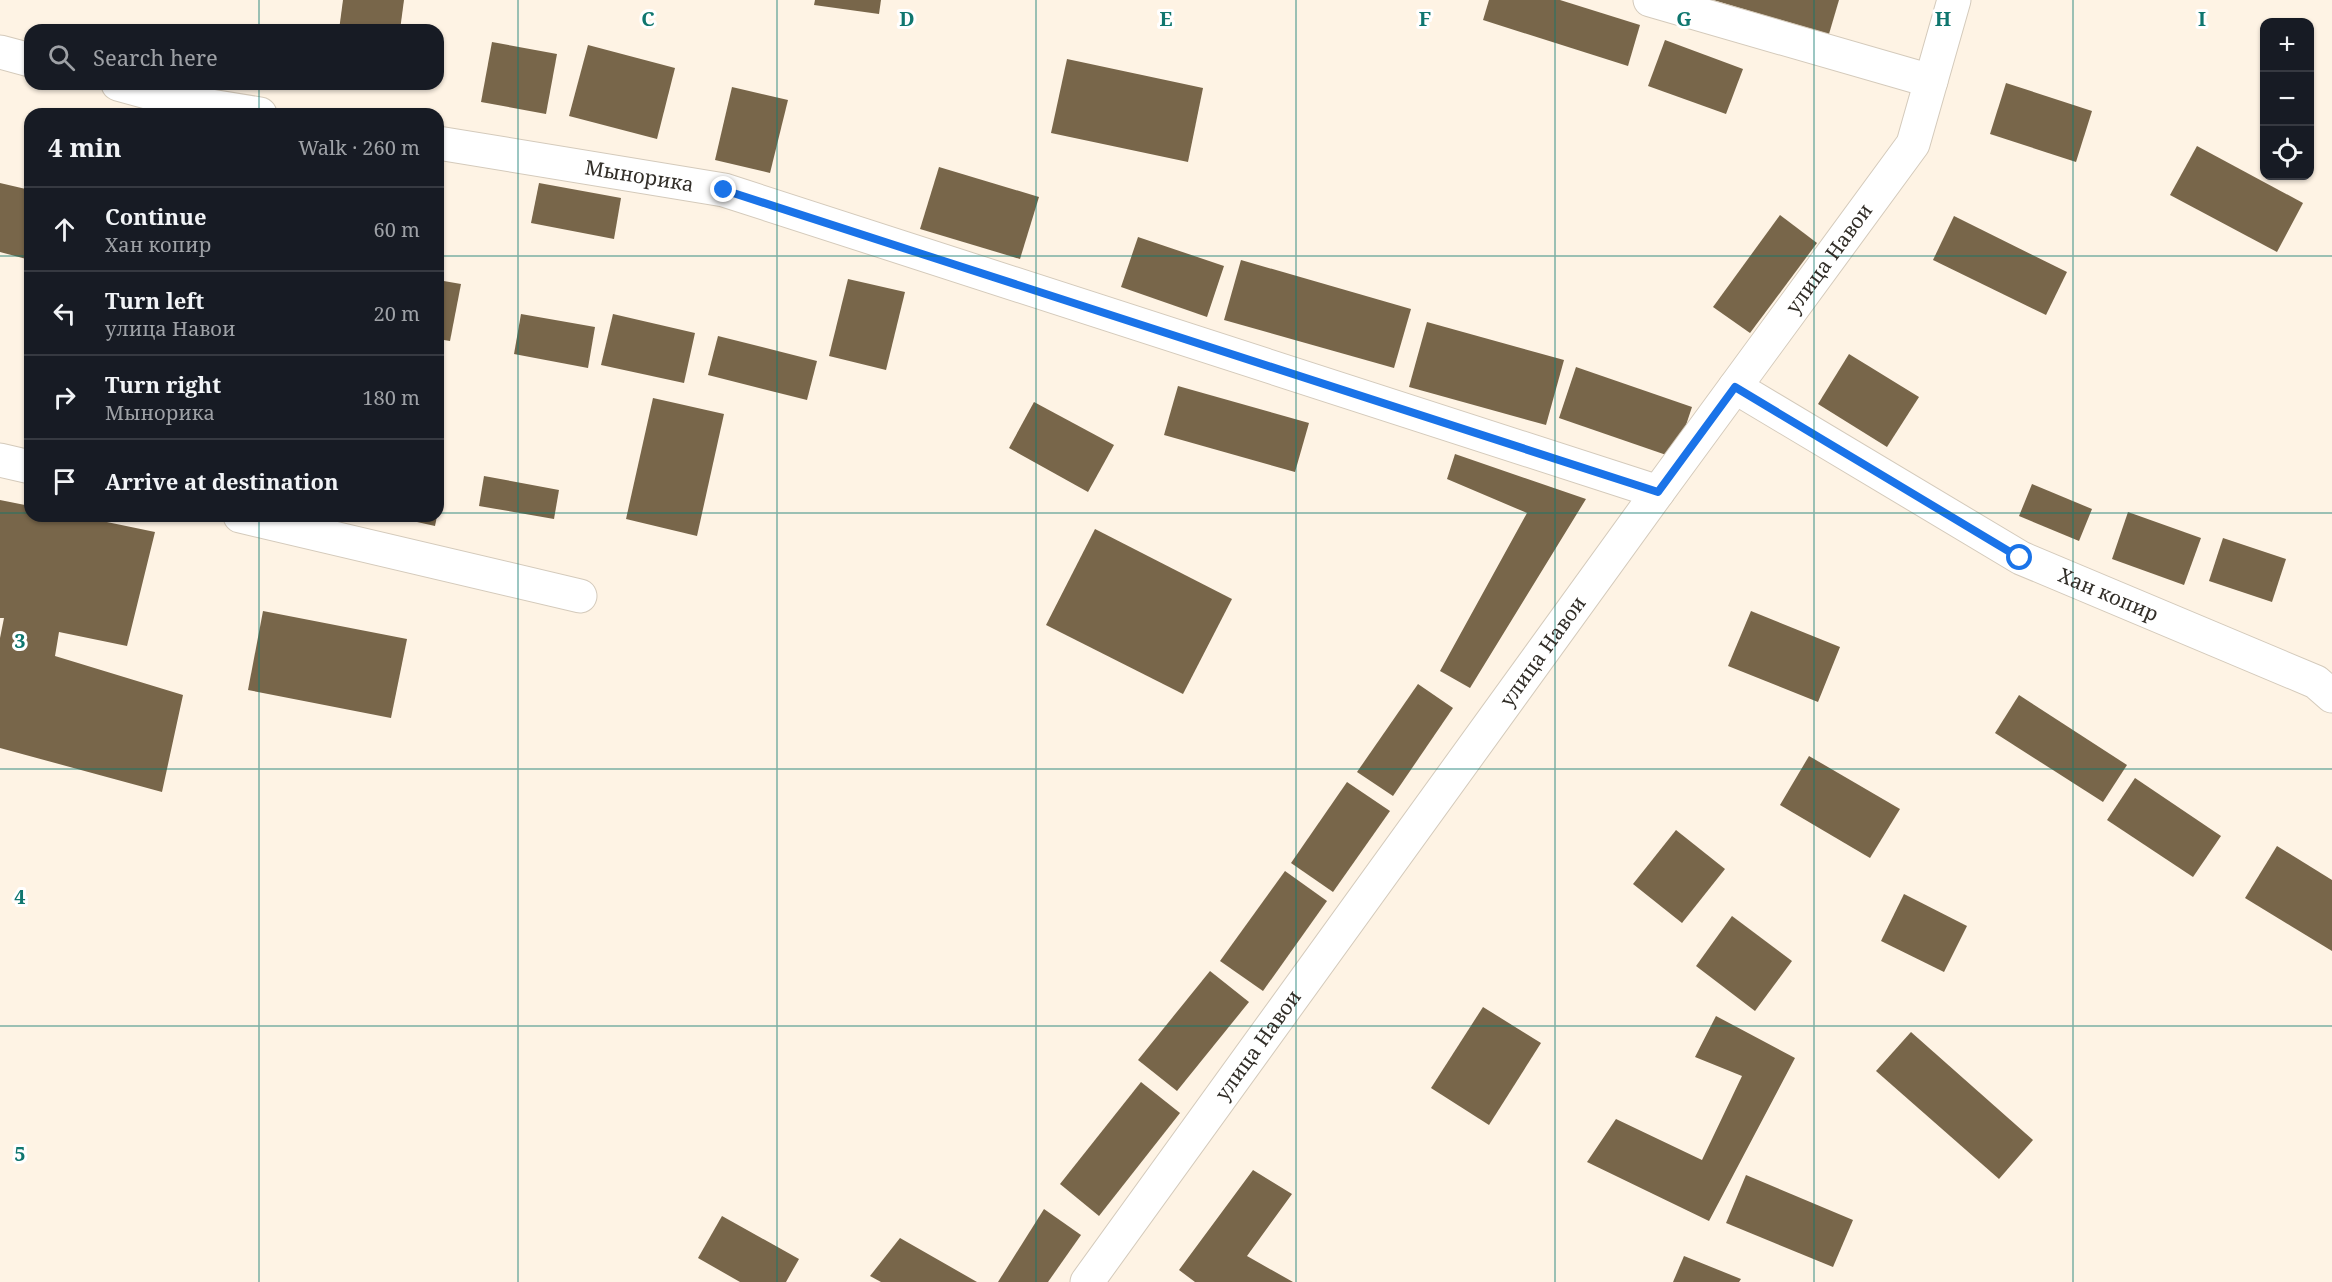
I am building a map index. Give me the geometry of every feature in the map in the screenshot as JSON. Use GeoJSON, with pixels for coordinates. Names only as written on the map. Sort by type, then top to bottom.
{"type":"FeatureCollection","features":[{"type":"Feature","properties":{"kind":"street"},"geometry":{"type":"LineString","coordinates":[[1650,0],[1931,81]]}},
{"type":"Feature","properties":{"kind":"street","name":"улица Навои"},"geometry":{"type":"LineString","coordinates":[[1087,1282],[1658,492],[1913,144],[1954,0]]}},
{"type":"Feature","properties":{"kind":"street"},"geometry":{"type":"LineString","coordinates":[[0,52],[24,58]]}},
{"type":"Feature","properties":{"kind":"street"},"geometry":{"type":"LineString","coordinates":[[140,90],[180,101],[223,108]]}},
{"type":"Feature","properties":{"kind":"street","name":"Мынорика"},"geometry":{"type":"LineString","coordinates":[[444,144],[724,190],[1658,492]]}},
{"type":"Feature","properties":{"kind":"street","name":"Хан копир"},"geometry":{"type":"LineString","coordinates":[[1735,387],[2020,558],[2316,682],[2332,696]]}},
{"type":"Feature","properties":{"kind":"street"},"geometry":{"type":"LineString","coordinates":[[0,459],[24,465]]}},
{"type":"Feature","properties":{"kind":"street"},"geometry":{"type":"LineString","coordinates":[[266,522],[580,596]]}},
{"type":"Feature","properties":{"kind":"building"},"geometry":{"type":"Polygon","coordinates":[[[343,0],[404,0],[401,24],[340,24],[343,0]]]}},
{"type":"Feature","properties":{"kind":"building"},"geometry":{"type":"Polygon","coordinates":[[[815,0],[881,0],[879,14],[814,5],[815,0]]]}},
{"type":"Feature","properties":{"kind":"building"},"geometry":{"type":"Polygon","coordinates":[[[1489,0],[1560,0],[1640,25],[1628,66],[1483,20],[1489,0]]]}},
{"type":"Feature","properties":{"kind":"building"},"geometry":{"type":"Polygon","coordinates":[[[1713,0],[1839,0],[1829,34],[1713,0]]]}},
{"type":"Feature","properties":{"kind":"building"},"geometry":{"type":"Polygon","coordinates":[[[1665,40],[1743,69],[1726,114],[1648,86],[1665,40]]]}},
{"type":"Feature","properties":{"kind":"building"},"geometry":{"type":"Polygon","coordinates":[[[492,42],[557,54],[546,114],[481,102],[492,42]]]}},
{"type":"Feature","properties":{"kind":"building"},"geometry":{"type":"Polygon","coordinates":[[[588,45],[675,68],[657,139],[569,116],[588,45]]]}},
{"type":"Feature","properties":{"kind":"building"},"geometry":{"type":"Polygon","coordinates":[[[1067,59],[1203,88],[1188,162],[1051,133],[1067,59]]]}},
{"type":"Feature","properties":{"kind":"building"},"geometry":{"type":"Polygon","coordinates":[[[2006,83],[2092,111],[2076,162],[1990,134],[2006,83]]]}},
{"type":"Feature","properties":{"kind":"building"},"geometry":{"type":"Polygon","coordinates":[[[732,87],[788,100],[770,173],[715,160],[732,87]]]}},
{"type":"Feature","properties":{"kind":"building"},"geometry":{"type":"Polygon","coordinates":[[[2197,146],[2303,203],[2277,252],[2170,195],[2197,146]]]}},
{"type":"Feature","properties":{"kind":"building"},"geometry":{"type":"Polygon","coordinates":[[[939,167],[1039,197],[1020,259],[920,229],[939,167]]]}},
{"type":"Feature","properties":{"kind":"building"},"geometry":{"type":"Polygon","coordinates":[[[0,183],[24,189],[24,258],[0,252],[0,183]]]}},
{"type":"Feature","properties":{"kind":"building"},"geometry":{"type":"Polygon","coordinates":[[[539,183],[621,198],[614,239],[531,223],[539,183]]]}},
{"type":"Feature","properties":{"kind":"building"},"geometry":{"type":"Polygon","coordinates":[[[1780,215],[1817,243],[1750,333],[1713,307],[1780,215]]]}},
{"type":"Feature","properties":{"kind":"building"},"geometry":{"type":"Polygon","coordinates":[[[1954,216],[2067,272],[2046,315],[1933,260],[1954,216]]]}},
{"type":"Feature","properties":{"kind":"building"},"geometry":{"type":"Polygon","coordinates":[[[1138,237],[1224,266],[1207,317],[1121,287],[1138,237]]]}},
{"type":"Feature","properties":{"kind":"building"},"geometry":{"type":"Polygon","coordinates":[[[1241,260],[1411,309],[1394,368],[1224,320],[1241,260]]]}},
{"type":"Feature","properties":{"kind":"building"},"geometry":{"type":"Polygon","coordinates":[[[848,279],[905,292],[886,370],[829,356],[848,279]]]}},
{"type":"Feature","properties":{"kind":"building"},"geometry":{"type":"Polygon","coordinates":[[[444,281],[461,284],[450,341],[444,340],[444,281]]]}},
{"type":"Feature","properties":{"kind":"building"},"geometry":{"type":"Polygon","coordinates":[[[521,314],[595,327],[588,368],[514,354],[521,314]]]}},
{"type":"Feature","properties":{"kind":"building"},"geometry":{"type":"Polygon","coordinates":[[[613,314],[695,333],[684,383],[601,365],[613,314]]]}},
{"type":"Feature","properties":{"kind":"building"},"geometry":{"type":"Polygon","coordinates":[[[1427,322],[1564,360],[1546,425],[1409,387],[1427,322]]]}},
{"type":"Feature","properties":{"kind":"building"},"geometry":{"type":"Polygon","coordinates":[[[718,336],[817,361],[807,400],[708,375],[718,336]]]}},
{"type":"Feature","properties":{"kind":"building"},"geometry":{"type":"Polygon","coordinates":[[[1849,354],[1919,397],[1887,447],[1818,404],[1849,354]]]}},
{"type":"Feature","properties":{"kind":"building"},"geometry":{"type":"Polygon","coordinates":[[[1576,367],[1692,407],[1675,458],[1559,418],[1576,367]]]}},
{"type":"Feature","properties":{"kind":"building"},"geometry":{"type":"Polygon","coordinates":[[[1178,386],[1309,423],[1295,472],[1164,435],[1178,386]]]}},
{"type":"Feature","properties":{"kind":"building"},"geometry":{"type":"Polygon","coordinates":[[[653,398],[724,414],[697,536],[626,519],[653,398]]]}},
{"type":"Feature","properties":{"kind":"building"},"geometry":{"type":"Polygon","coordinates":[[[1034,402],[1114,445],[1088,492],[1009,448],[1034,402]]]}},
{"type":"Feature","properties":{"kind":"building"},"geometry":{"type":"Polygon","coordinates":[[[1455,454],[1586,499],[1470,688],[1440,671],[1527,513],[1447,479],[1455,454]]]}},
{"type":"Feature","properties":{"kind":"building"},"geometry":{"type":"Polygon","coordinates":[[[484,476],[559,490],[554,519],[479,506],[484,476]]]}},
{"type":"Feature","properties":{"kind":"building"},"geometry":{"type":"Polygon","coordinates":[[[2032,484],[2092,509],[2079,541],[2019,516],[2032,484]]]}},
{"type":"Feature","properties":{"kind":"building"},"geometry":{"type":"Polygon","coordinates":[[[0,500],[24,505],[24,522],[107,522],[155,532],[127,646],[59,632],[55,656],[183,695],[162,792],[0,748],[0,638],[4,618],[0,618],[0,500]]]}},
{"type":"Feature","properties":{"kind":"building"},"geometry":{"type":"Polygon","coordinates":[[[2128,512],[2201,538],[2184,585],[2112,559],[2128,512]]]}},
{"type":"Feature","properties":{"kind":"building"},"geometry":{"type":"Polygon","coordinates":[[[417,522],[436,522],[435,526],[417,522]]]}},
{"type":"Feature","properties":{"kind":"building"},"geometry":{"type":"Polygon","coordinates":[[[1095,529],[1232,599],[1183,694],[1046,625],[1095,529]]]}},
{"type":"Feature","properties":{"kind":"building"},"geometry":{"type":"Polygon","coordinates":[[[2223,538],[2286,559],[2272,602],[2209,581],[2223,538]]]}},
{"type":"Feature","properties":{"kind":"building"},"geometry":{"type":"Polygon","coordinates":[[[263,611],[407,639],[391,718],[248,690],[263,611]]]}},
{"type":"Feature","properties":{"kind":"building"},"geometry":{"type":"Polygon","coordinates":[[[1751,611],[1840,647],[1818,702],[1728,666],[1751,611]]]}},
{"type":"Feature","properties":{"kind":"building"},"geometry":{"type":"Polygon","coordinates":[[[1418,684],[1453,708],[1393,796],[1357,772],[1418,684]]]}},
{"type":"Feature","properties":{"kind":"building"},"geometry":{"type":"Polygon","coordinates":[[[2019,695],[2127,765],[2103,802],[1995,733],[2019,695]]]}},
{"type":"Feature","properties":{"kind":"building"},"geometry":{"type":"Polygon","coordinates":[[[1809,756],[1900,809],[1870,858],[1780,805],[1809,756]]]}},
{"type":"Feature","properties":{"kind":"building"},"geometry":{"type":"Polygon","coordinates":[[[2135,778],[2221,836],[2193,877],[2107,820],[2135,778]]]}},
{"type":"Feature","properties":{"kind":"building"},"geometry":{"type":"Polygon","coordinates":[[[1347,782],[1390,811],[1333,892],[1291,863],[1347,782]]]}},
{"type":"Feature","properties":{"kind":"building"},"geometry":{"type":"Polygon","coordinates":[[[1676,830],[1725,869],[1682,923],[1633,884],[1676,830]]]}},
{"type":"Feature","properties":{"kind":"building"},"geometry":{"type":"Polygon","coordinates":[[[2277,846],[2332,880],[2332,951],[2245,898],[2277,846]]]}},
{"type":"Feature","properties":{"kind":"building"},"geometry":{"type":"Polygon","coordinates":[[[1285,871],[1327,901],[1263,991],[1220,961],[1285,871]]]}},
{"type":"Feature","properties":{"kind":"building"},"geometry":{"type":"Polygon","coordinates":[[[1904,894],[1967,926],[1944,972],[1881,941],[1904,894]]]}},
{"type":"Feature","properties":{"kind":"building"},"geometry":{"type":"Polygon","coordinates":[[[1732,916],[1792,961],[1755,1011],[1696,966],[1732,916]]]}},
{"type":"Feature","properties":{"kind":"building"},"geometry":{"type":"Polygon","coordinates":[[[1210,971],[1249,1002],[1177,1091],[1138,1060],[1210,971]]]}},
{"type":"Feature","properties":{"kind":"building"},"geometry":{"type":"Polygon","coordinates":[[[1483,1007],[1541,1043],[1489,1125],[1431,1088],[1483,1007]]]}},
{"type":"Feature","properties":{"kind":"building"},"geometry":{"type":"Polygon","coordinates":[[[1716,1016],[1795,1058],[1709,1221],[1587,1162],[1616,1119],[1702,1160],[1742,1076],[1695,1057],[1716,1016]]]}},
{"type":"Feature","properties":{"kind":"building"},"geometry":{"type":"Polygon","coordinates":[[[1911,1032],[2033,1140],[1999,1179],[1876,1071],[1911,1032]]]}},
{"type":"Feature","properties":{"kind":"building"},"geometry":{"type":"Polygon","coordinates":[[[1141,1082],[1180,1113],[1099,1216],[1060,1184],[1141,1082]]]}},
{"type":"Feature","properties":{"kind":"building"},"geometry":{"type":"Polygon","coordinates":[[[1253,1170],[1292,1194],[1247,1256],[1293,1282],[1195,1282],[1179,1270],[1253,1170]]]}},
{"type":"Feature","properties":{"kind":"building"},"geometry":{"type":"Polygon","coordinates":[[[1746,1175],[1853,1220],[1833,1267],[1726,1223],[1746,1175]]]}},
{"type":"Feature","properties":{"kind":"building"},"geometry":{"type":"Polygon","coordinates":[[[1044,1209],[1081,1235],[1048,1282],[998,1282],[1044,1209]]]}},
{"type":"Feature","properties":{"kind":"building"},"geometry":{"type":"Polygon","coordinates":[[[722,1216],[799,1259],[786,1282],[740,1282],[698,1258],[722,1216]]]}},
{"type":"Feature","properties":{"kind":"building"},"geometry":{"type":"Polygon","coordinates":[[[900,1238],[977,1282],[881,1282],[870,1276],[900,1238]]]}},
{"type":"Feature","properties":{"kind":"building"},"geometry":{"type":"Polygon","coordinates":[[[1684,1256],[1741,1279],[1739,1282],[1673,1282],[1684,1256]]]}},
{"type":"Feature","properties":{"kind":"route"},"geometry":{"type":"LineString","coordinates":[[724,190],[1658,492],[1735,387],[2020,558]]}}]}
